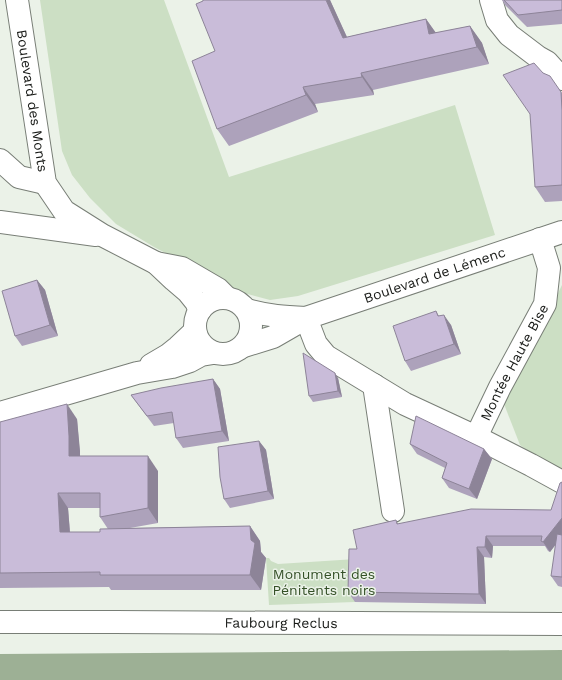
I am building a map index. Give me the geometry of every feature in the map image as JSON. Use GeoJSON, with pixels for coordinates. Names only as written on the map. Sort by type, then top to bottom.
{"type":"FeatureCollection","features":[{"type":"Feature","properties":{"kind":"street","name":"Boulevard des Monts"},"geometry":{"type":"LineString","coordinates":[[16,0],[45,183],[64,211],[102,235],[156,263]]}},
{"type":"Feature","properties":{"kind":"street"},"geometry":{"type":"LineString","coordinates":[[491,0],[497,20],[509,36],[547,62],[562,79]]}},
{"type":"Feature","properties":{"kind":"street"},"geometry":{"type":"LineString","coordinates":[[0,160],[19,177],[45,183]]}},
{"type":"Feature","properties":{"kind":"street"},"geometry":{"type":"LineString","coordinates":[[0,222],[102,235]]}},
{"type":"Feature","properties":{"kind":"street","name":"Boulevard de Lémenc"},"geometry":{"type":"LineString","coordinates":[[244,346],[273,337],[306,318],[562,232]]}},
{"type":"Feature","properties":{"kind":"street","name":"Montée Haute Bise"},"geometry":{"type":"LineString","coordinates":[[476,436],[500,387],[545,304],[549,268],[540,239]]}},
{"type":"Feature","properties":{"kind":"street"},"geometry":{"type":"LineString","coordinates":[[156,263],[182,268],[218,289],[227,298]]}},
{"type":"Feature","properties":{"kind":"street"},"geometry":{"type":"LineString","coordinates":[[156,263],[188,292],[200,310]]}},
{"type":"Feature","properties":{"kind":"street"},"geometry":{"type":"LineString","coordinates":[[217,298],[227,298],[242,304],[247,310],[252,322],[251,335],[244,346],[235,353],[224,355],[213,353],[204,348],[198,340],[195,331],[195,324],[196,316],[207,303],[217,298]]}},
{"type":"Feature","properties":{"kind":"street","name":"Boulevard de Lémenc"},"geometry":{"type":"LineString","coordinates":[[247,310],[276,317],[306,318]]}},
{"type":"Feature","properties":{"kind":"street","name":"Montée Haute Bise"},"geometry":{"type":"LineString","coordinates":[[306,318],[316,344],[326,356],[405,404],[476,436],[562,482]]}},
{"type":"Feature","properties":{"kind":"street"},"geometry":{"type":"LineString","coordinates":[[138,373],[168,355],[195,331]]}},
{"type":"Feature","properties":{"kind":"street"},"geometry":{"type":"LineString","coordinates":[[0,413],[138,373],[172,367],[190,361],[201,355],[213,353]]}},
{"type":"Feature","properties":{"kind":"street"},"geometry":{"type":"LineString","coordinates":[[374,385],[394,511]]}},
{"type":"Feature","properties":{"kind":"street","name":"Faubourg Reclus"},"geometry":{"type":"LineString","coordinates":[[0,622],[562,624]]}},
{"type":"Feature","properties":{"kind":"green space"},"geometry":{"type":"Polygon","coordinates":[[[40,0],[164,0],[229,177],[455,105],[495,235],[298,296],[270,300],[240,292],[154,247],[116,224],[90,198],[72,175],[62,151],[40,0]]]}},
{"type":"Feature","properties":{"kind":"green space"},"geometry":{"type":"Polygon","coordinates":[[[562,285],[562,474],[520,445],[504,404],[562,285]]]}},
{"type":"Feature","properties":{"kind":"green space","name":"Monument des Pénitents noirs"},"geometry":{"type":"Polygon","coordinates":[[[266,558],[269,558],[271,561],[278,564],[356,559],[355,602],[269,605],[266,558]]]}},
{"type":"Feature","properties":{"kind":"green space"},"geometry":{"type":"Polygon","coordinates":[[[562,650],[562,680],[0,680],[0,654],[562,650]]]}},
{"type":"Feature","properties":{"kind":"building"},"geometry":{"type":"Polygon","coordinates":[[[203,0],[326,0],[343,38],[426,19],[429,34],[470,26],[477,47],[361,73],[362,77],[303,87],[306,95],[217,129],[192,61],[215,51],[196,4],[203,0]]]}},
{"type":"Feature","properties":{"kind":"building"},"geometry":{"type":"Polygon","coordinates":[[[504,0],[562,0],[562,10],[518,15],[504,0]]]}},
{"type":"Feature","properties":{"kind":"building"},"geometry":{"type":"Polygon","coordinates":[[[534,63],[543,73],[550,76],[561,92],[562,185],[535,187],[530,114],[503,75],[534,63]]]}},
{"type":"Feature","properties":{"kind":"building"},"geometry":{"type":"Polygon","coordinates":[[[37,280],[50,325],[15,336],[2,291],[37,280]]]}},
{"type":"Feature","properties":{"kind":"building"},"geometry":{"type":"Polygon","coordinates":[[[436,311],[438,316],[444,315],[454,344],[405,361],[393,326],[436,311]]]}},
{"type":"Feature","properties":{"kind":"building"},"geometry":{"type":"Polygon","coordinates":[[[303,353],[335,373],[338,391],[309,396],[303,353]]]}},
{"type":"Feature","properties":{"kind":"building"},"geometry":{"type":"Polygon","coordinates":[[[213,379],[222,431],[176,438],[172,412],[147,416],[131,395],[161,388],[213,379]]]}},
{"type":"Feature","properties":{"kind":"building"},"geometry":{"type":"Polygon","coordinates":[[[67,404],[69,456],[148,456],[148,508],[100,517],[100,493],[58,493],[60,532],[100,532],[100,529],[250,526],[251,540],[255,543],[250,575],[100,575],[100,572],[0,573],[0,422],[67,404]]]}},
{"type":"Feature","properties":{"kind":"building"},"geometry":{"type":"Polygon","coordinates":[[[416,416],[484,449],[469,489],[442,478],[447,463],[410,444],[416,416]]]}},
{"type":"Feature","properties":{"kind":"building"},"geometry":{"type":"Polygon","coordinates":[[[259,441],[268,491],[224,499],[220,477],[218,447],[259,441]]]}},
{"type":"Feature","properties":{"kind":"building"},"geometry":{"type":"Polygon","coordinates":[[[562,482],[562,518],[543,542],[541,541],[542,536],[486,536],[485,547],[477,547],[479,594],[348,592],[349,549],[357,549],[353,530],[396,520],[397,524],[471,509],[551,510],[560,483],[562,482]]]}},
{"type":"Feature","properties":{"kind":"building"},"geometry":{"type":"Polygon","coordinates":[[[557,534],[562,535],[562,577],[551,576],[557,534]]]}}]}
